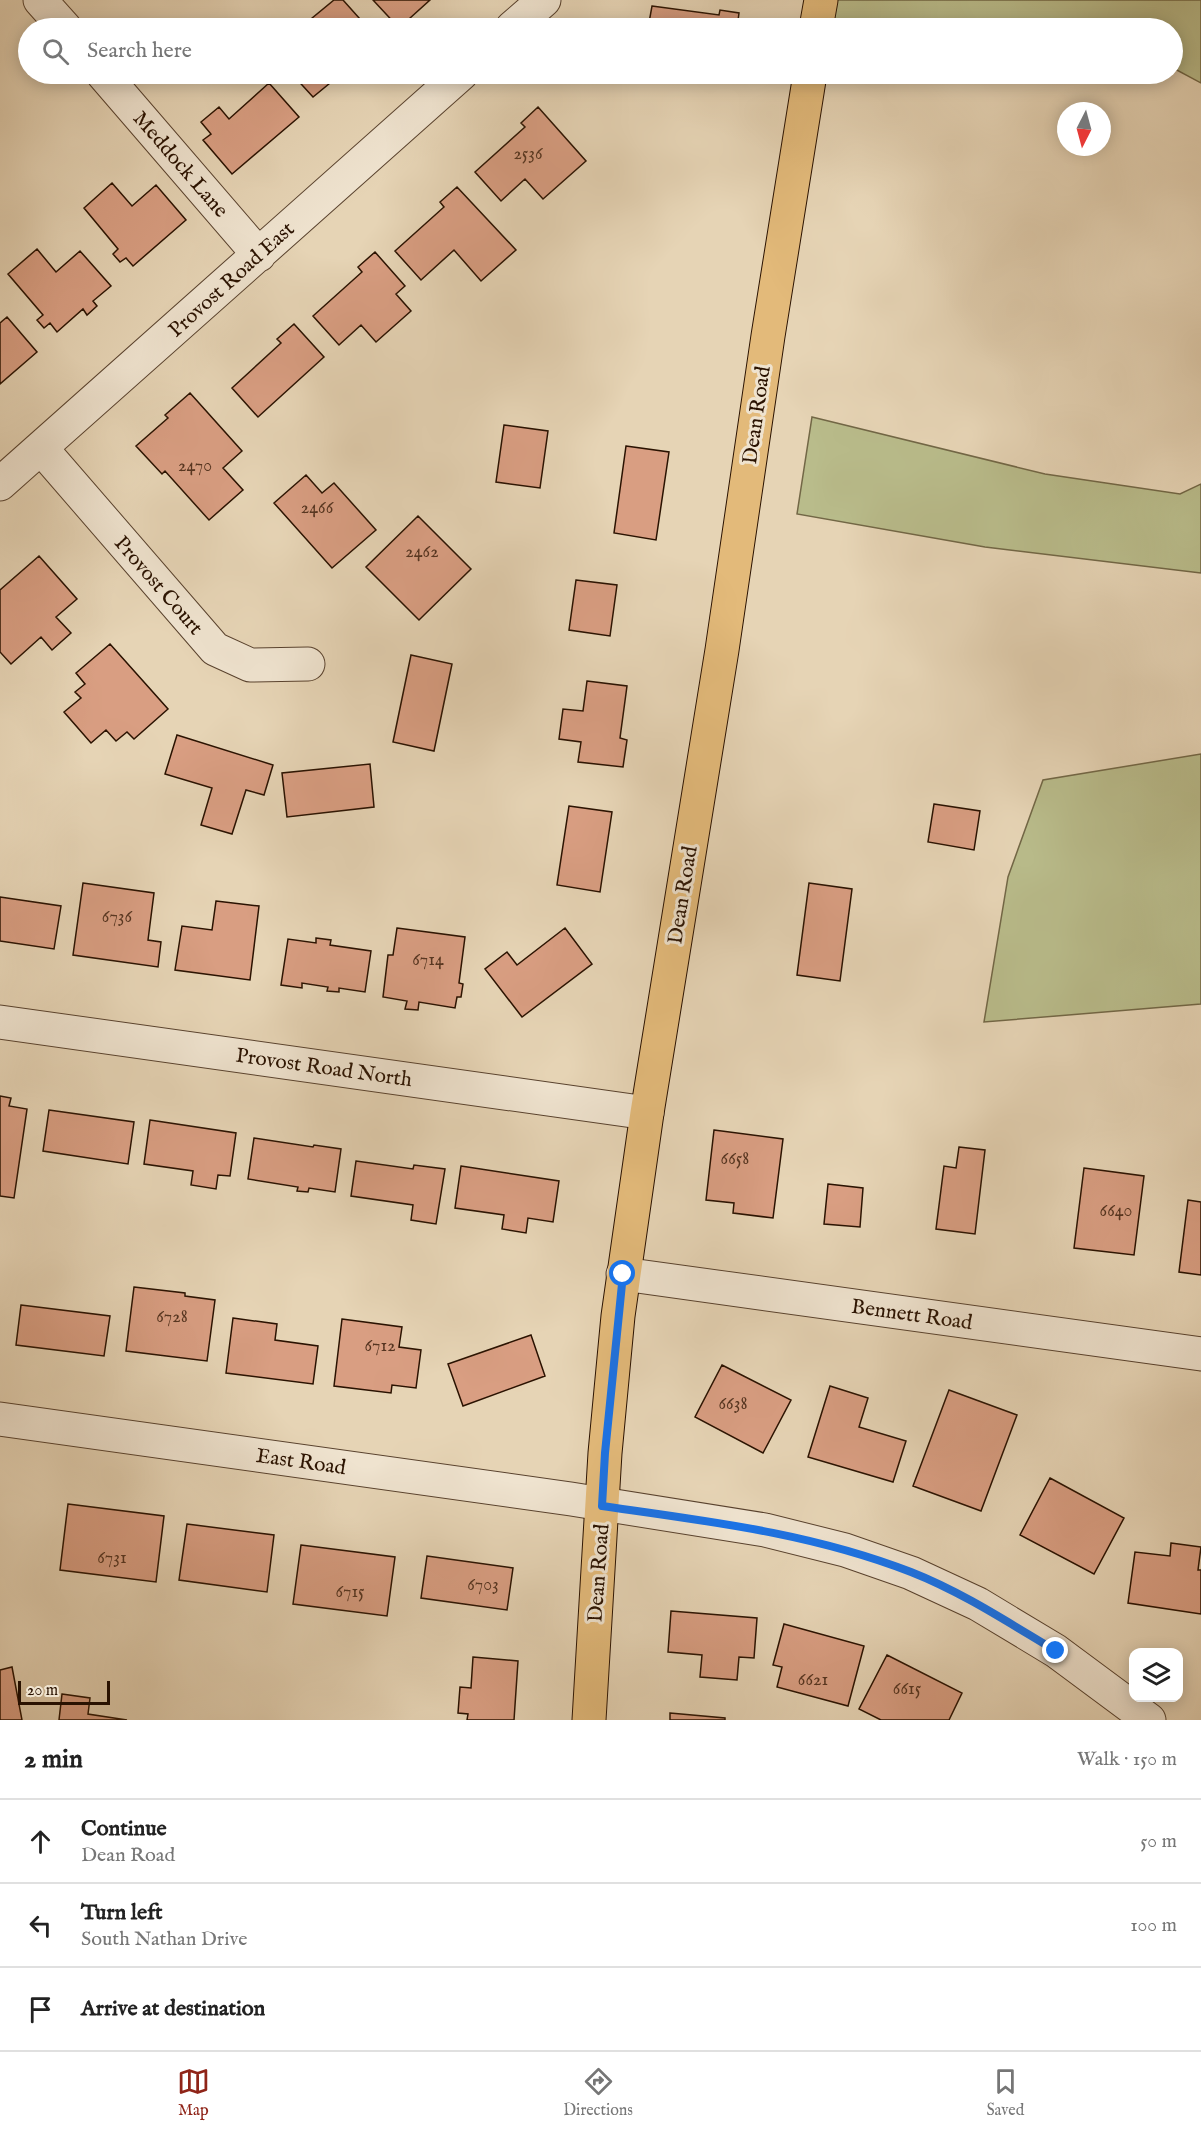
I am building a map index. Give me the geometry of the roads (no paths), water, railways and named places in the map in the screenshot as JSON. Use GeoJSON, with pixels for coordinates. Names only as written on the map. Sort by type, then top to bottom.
{"type":"FeatureCollection","features":[{"type":"Feature","properties":{"kind":"main road"},"geometry":{"type":"LineString","coordinates":[[818,18],[821,0]]}},
{"type":"Feature","properties":{"kind":"main road","name":"Dean Road"},"geometry":{"type":"LineString","coordinates":[[589,1720],[605,1453],[623,1274],[808,84]]}},
{"type":"Feature","properties":{"kind":"street"},"geometry":{"type":"LineString","coordinates":[[40,0],[56,18]]}},
{"type":"Feature","properties":{"kind":"street"},"geometry":{"type":"LineString","coordinates":[[523,18],[544,0]]}},
{"type":"Feature","properties":{"kind":"street","name":"Meddock Lane"},"geometry":{"type":"LineString","coordinates":[[113,84],[258,255]]}},
{"type":"Feature","properties":{"kind":"street","name":"Provost Road East"},"geometry":{"type":"LineString","coordinates":[[0,484],[450,84]]}},
{"type":"Feature","properties":{"kind":"street","name":"Provost Court"},"geometry":{"type":"LineString","coordinates":[[41,448],[215,648],[250,664],[308,664]]}},
{"type":"Feature","properties":{"kind":"street","name":"Provost Road North"},"geometry":{"type":"LineString","coordinates":[[0,1022],[647,1113]]}},
{"type":"Feature","properties":{"kind":"street","name":"Bennett Road"},"geometry":{"type":"LineString","coordinates":[[623,1274],[1201,1354]]}},
{"type":"Feature","properties":{"kind":"street","name":"East Road"},"geometry":{"type":"LineString","coordinates":[[0,1419],[571,1499],[602,1506],[765,1530],[845,1550],[912,1573],[978,1604],[1056,1651],[1149,1720]]}}]}
